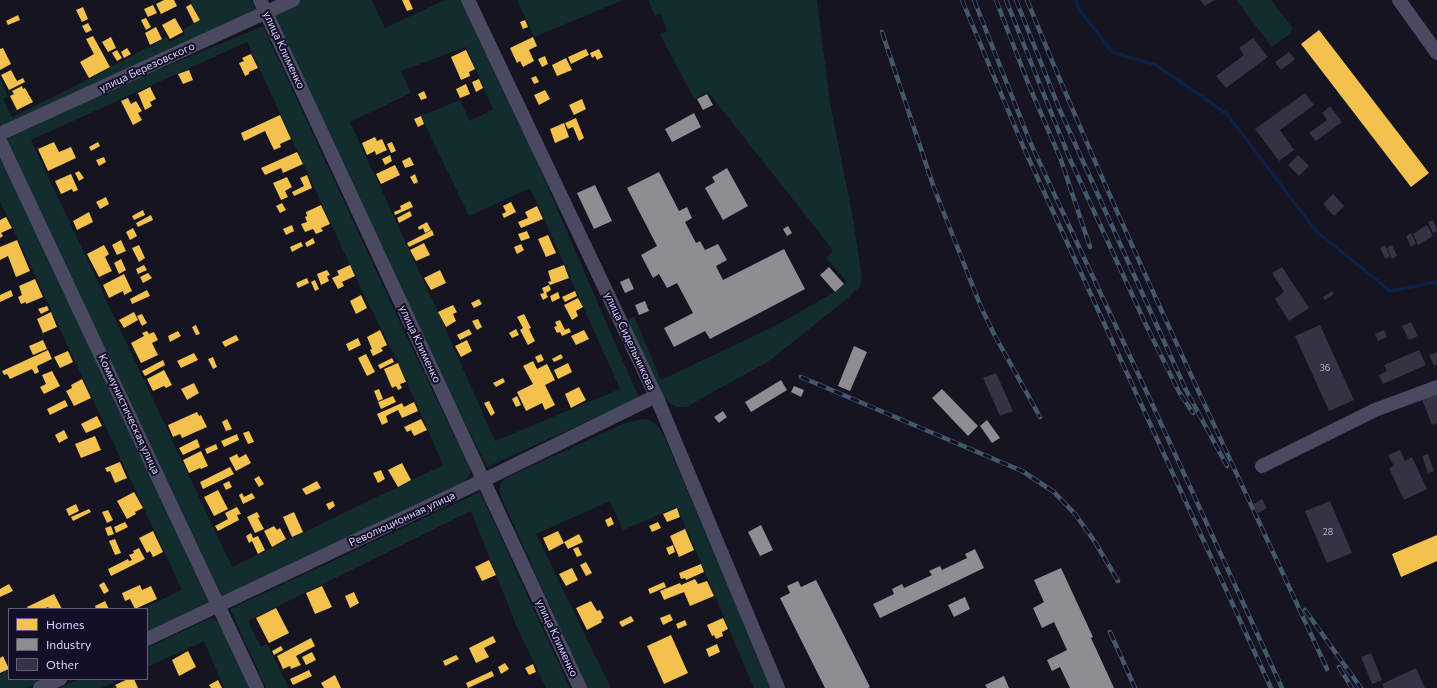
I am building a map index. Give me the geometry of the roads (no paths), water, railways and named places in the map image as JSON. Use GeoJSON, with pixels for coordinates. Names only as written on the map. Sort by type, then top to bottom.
{"type":"FeatureCollection","features":[{"type":"Feature","properties":{"kind":"street","name":"улица Березовского"},"geometry":{"type":"LineString","coordinates":[[0,134],[263,6],[293,0]]}},
{"type":"Feature","properties":{"kind":"street","name":"улица Сидельникова"},"geometry":{"type":"LineString","coordinates":[[468,0],[656,396],[778,688]]}},
{"type":"Feature","properties":{"kind":"street"},"geometry":{"type":"LineString","coordinates":[[1399,0],[1437,53]]}},
{"type":"Feature","properties":{"kind":"street","name":"улица Клименко"},"geometry":{"type":"LineString","coordinates":[[263,6],[580,688]]}},
{"type":"Feature","properties":{"kind":"street","name":"Коммунистическая улица"},"geometry":{"type":"LineString","coordinates":[[0,140],[257,688]]}},
{"type":"Feature","properties":{"kind":"street"},"geometry":{"type":"LineString","coordinates":[[1262,466],[1375,410],[1437,387]]}},
{"type":"Feature","properties":{"kind":"street","name":"Революционная улица"},"geometry":{"type":"LineString","coordinates":[[148,639],[484,480],[656,396]]}},
{"type":"Feature","properties":{"kind":"street"},"geometry":{"type":"LineString","coordinates":[[40,688],[58,680]]}},
{"type":"Feature","properties":{"kind":"waterway"},"geometry":{"type":"LineString","coordinates":[[1075,0],[1082,13],[1112,52],[1156,65],[1227,114],[1316,231],[1390,291],[1437,282]]}},
{"type":"Feature","properties":{"kind":"railway"},"geometry":{"type":"LineString","coordinates":[[962,0],[1023,146],[1271,688]]}},
{"type":"Feature","properties":{"kind":"railway"},"geometry":{"type":"LineString","coordinates":[[974,0],[1030,142],[1282,688]]}},
{"type":"Feature","properties":{"kind":"railway"},"geometry":{"type":"LineString","coordinates":[[996,0],[1028,83],[1061,160],[1090,247]]}},
{"type":"Feature","properties":{"kind":"railway"},"geometry":{"type":"LineString","coordinates":[[1006,0],[1069,157],[1147,327],[1179,392],[1193,413]]}},
{"type":"Feature","properties":{"kind":"railway"},"geometry":{"type":"LineString","coordinates":[[1016,0],[1059,108],[1186,390],[1227,466]]}},
{"type":"Feature","properties":{"kind":"railway"},"geometry":{"type":"LineString","coordinates":[[1027,0],[1135,253],[1327,669]]}},
{"type":"Feature","properties":{"kind":"railway"},"geometry":{"type":"LineString","coordinates":[[882,32],[934,188],[981,307],[995,336],[1040,417]]}},
{"type":"Feature","properties":{"kind":"railway"},"geometry":{"type":"LineString","coordinates":[[801,377],[1022,471],[1054,492],[1075,514],[1095,542],[1118,581]]}},
{"type":"Feature","properties":{"kind":"railway"},"geometry":{"type":"LineString","coordinates":[[1305,610],[1361,688]]}},
{"type":"Feature","properties":{"kind":"railway"},"geometry":{"type":"LineString","coordinates":[[1110,632],[1135,688]]}},
{"type":"Feature","properties":{"kind":"railway"},"geometry":{"type":"LineString","coordinates":[[1339,667],[1352,688]]}}]}
